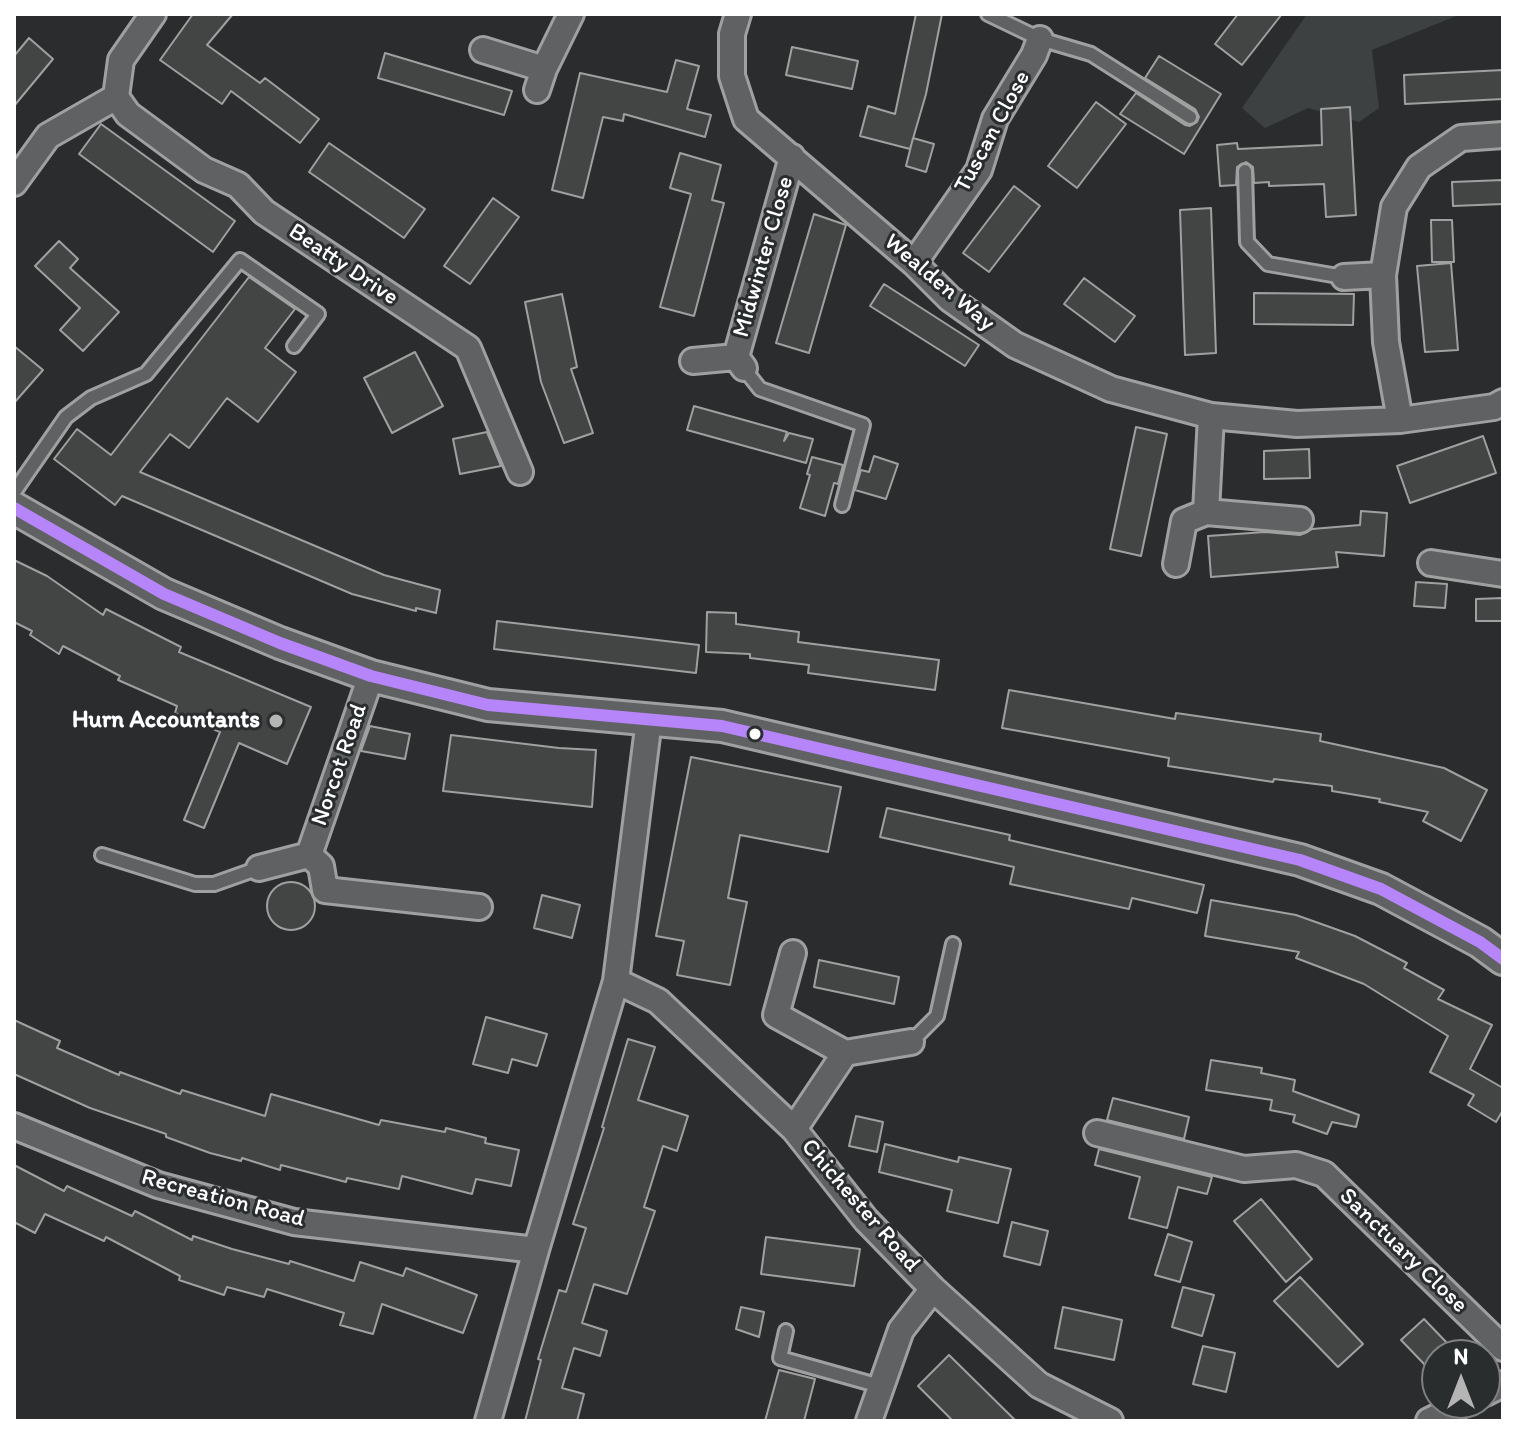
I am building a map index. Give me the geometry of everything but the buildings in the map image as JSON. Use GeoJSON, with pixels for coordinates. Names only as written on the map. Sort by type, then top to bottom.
{"type":"FeatureCollection","features":[{"type":"Feature","properties":{"kind":"street"},"geometry":{"type":"LineString","coordinates":[[14,183],[48,136],[116,97],[121,60],[153,14]]}},
{"type":"Feature","properties":{"kind":"street"},"geometry":{"type":"LineString","coordinates":[[483,50],[540,79],[571,14]]}},
{"type":"Feature","properties":{"kind":"street","name":"Wealden Way"},"geometry":{"type":"LineString","coordinates":[[738,14],[732,34],[732,76],[746,119],[914,263],[950,299],[1015,345],[1111,389],[1211,416],[1297,424],[1400,420],[1494,407],[1503,402]]}},
{"type":"Feature","properties":{"kind":"street","name":"Tuscan Close"},"geometry":{"type":"LineString","coordinates":[[914,263],[979,170],[995,119],[1034,55],[1040,39]]}},
{"type":"Feature","properties":{"kind":"street","name":"Beatty Drive"},"geometry":{"type":"LineString","coordinates":[[116,97],[128,114],[204,170],[238,185],[264,212],[468,348],[520,472]]}},
{"type":"Feature","properties":{"kind":"street"},"geometry":{"type":"LineString","coordinates":[[1400,420],[1386,342],[1383,275],[1394,207],[1419,167],[1461,138],[1503,135]]}},
{"type":"Feature","properties":{"kind":"street","name":"Midwinter Close"},"geometry":{"type":"LineString","coordinates":[[693,361],[740,363],[792,157]]}},
{"type":"Feature","properties":{"kind":"street"},"geometry":{"type":"LineString","coordinates":[[1344,277],[1383,275]]}},
{"type":"Feature","properties":{"kind":"street"},"geometry":{"type":"LineString","coordinates":[[1206,512],[1211,416]]}},
{"type":"Feature","properties":{"kind":"street","name":"Norcot Road"},"geometry":{"type":"LineString","coordinates":[[14,508],[164,594],[280,643],[371,676],[488,705],[722,726],[1300,860],[1381,889],[1480,942],[1503,959]]}},
{"type":"Feature","properties":{"kind":"street"},"geometry":{"type":"LineString","coordinates":[[1176,564],[1184,521],[1206,512],[1300,520]]}},
{"type":"Feature","properties":{"kind":"street"},"geometry":{"type":"LineString","coordinates":[[1431,563],[1503,574]]}},
{"type":"Feature","properties":{"kind":"street","name":"Norcot Road"},"geometry":{"type":"LineString","coordinates":[[309,855],[371,676]]}},
{"type":"Feature","properties":{"kind":"street"},"geometry":{"type":"LineString","coordinates":[[488,1421],[616,981],[649,720]]}},
{"type":"Feature","properties":{"kind":"street","name":"Norcot Road"},"geometry":{"type":"LineString","coordinates":[[259,868],[309,855]]}},
{"type":"Feature","properties":{"kind":"street","name":"Norcot Road"},"geometry":{"type":"LineString","coordinates":[[309,855],[321,866],[325,890],[479,907]]}},
{"type":"Feature","properties":{"kind":"street"},"geometry":{"type":"LineString","coordinates":[[793,953],[776,1015],[845,1053],[911,1042]]}},
{"type":"Feature","properties":{"kind":"street","name":"Chichester Road"},"geometry":{"type":"LineString","coordinates":[[616,981],[658,1001],[794,1129],[866,1220],[933,1289],[1039,1385],[1110,1421]]}},
{"type":"Feature","properties":{"kind":"street"},"geometry":{"type":"LineString","coordinates":[[794,1129],[845,1053]]}},
{"type":"Feature","properties":{"kind":"street","name":"Recreation Road"},"geometry":{"type":"LineString","coordinates":[[14,1126],[158,1185],[294,1222],[536,1250]]}},
{"type":"Feature","properties":{"kind":"street","name":"Sanctuary Close"},"geometry":{"type":"LineString","coordinates":[[1097,1133],[1244,1169],[1296,1165],[1324,1174],[1503,1348]]}},
{"type":"Feature","properties":{"kind":"street"},"geometry":{"type":"LineString","coordinates":[[869,1421],[901,1330],[933,1289]]}},
{"type":"Feature","properties":{"kind":"lane"},"geometry":{"type":"LineString","coordinates":[[988,14],[1040,39],[1091,54],[1190,117]]}},
{"type":"Feature","properties":{"kind":"lane"},"geometry":{"type":"LineString","coordinates":[[1245,171],[1247,242],[1268,264],[1344,277]]}},
{"type":"Feature","properties":{"kind":"lane"},"geometry":{"type":"LineString","coordinates":[[14,492],[66,417],[91,398],[146,374],[240,260],[318,314],[294,346]]}},
{"type":"Feature","properties":{"kind":"lane"},"geometry":{"type":"LineString","coordinates":[[740,363],[760,389],[863,425],[842,505]]}},
{"type":"Feature","properties":{"kind":"lane"},"geometry":{"type":"LineString","coordinates":[[102,855],[195,884],[214,884],[259,868]]}},
{"type":"Feature","properties":{"kind":"lane"},"geometry":{"type":"LineString","coordinates":[[911,1042],[937,1016],[953,944]]}},
{"type":"Feature","properties":{"kind":"lane"},"geometry":{"type":"LineString","coordinates":[[786,1331],[780,1358],[880,1386]]}},
{"type":"Feature","properties":{"kind":"shaded area"},"geometry":{"type":"Polygon","coordinates":[[[1307,14],[1461,14],[1372,50],[1379,108],[1359,122],[1308,108],[1265,128],[1242,108],[1307,14]]]}},
{"type":"Feature","properties":{"kind":"transit line"},"geometry":{"type":"LineString","coordinates":[[14,508],[164,594],[280,643],[371,676],[488,705],[722,726],[1300,860],[1381,889],[1480,942],[1503,959]]}},
{"type":"Feature","properties":{"kind":"place","name":"Hurn Accountants"},"geometry":{"type":"Point","coordinates":[276,721]}}]}
